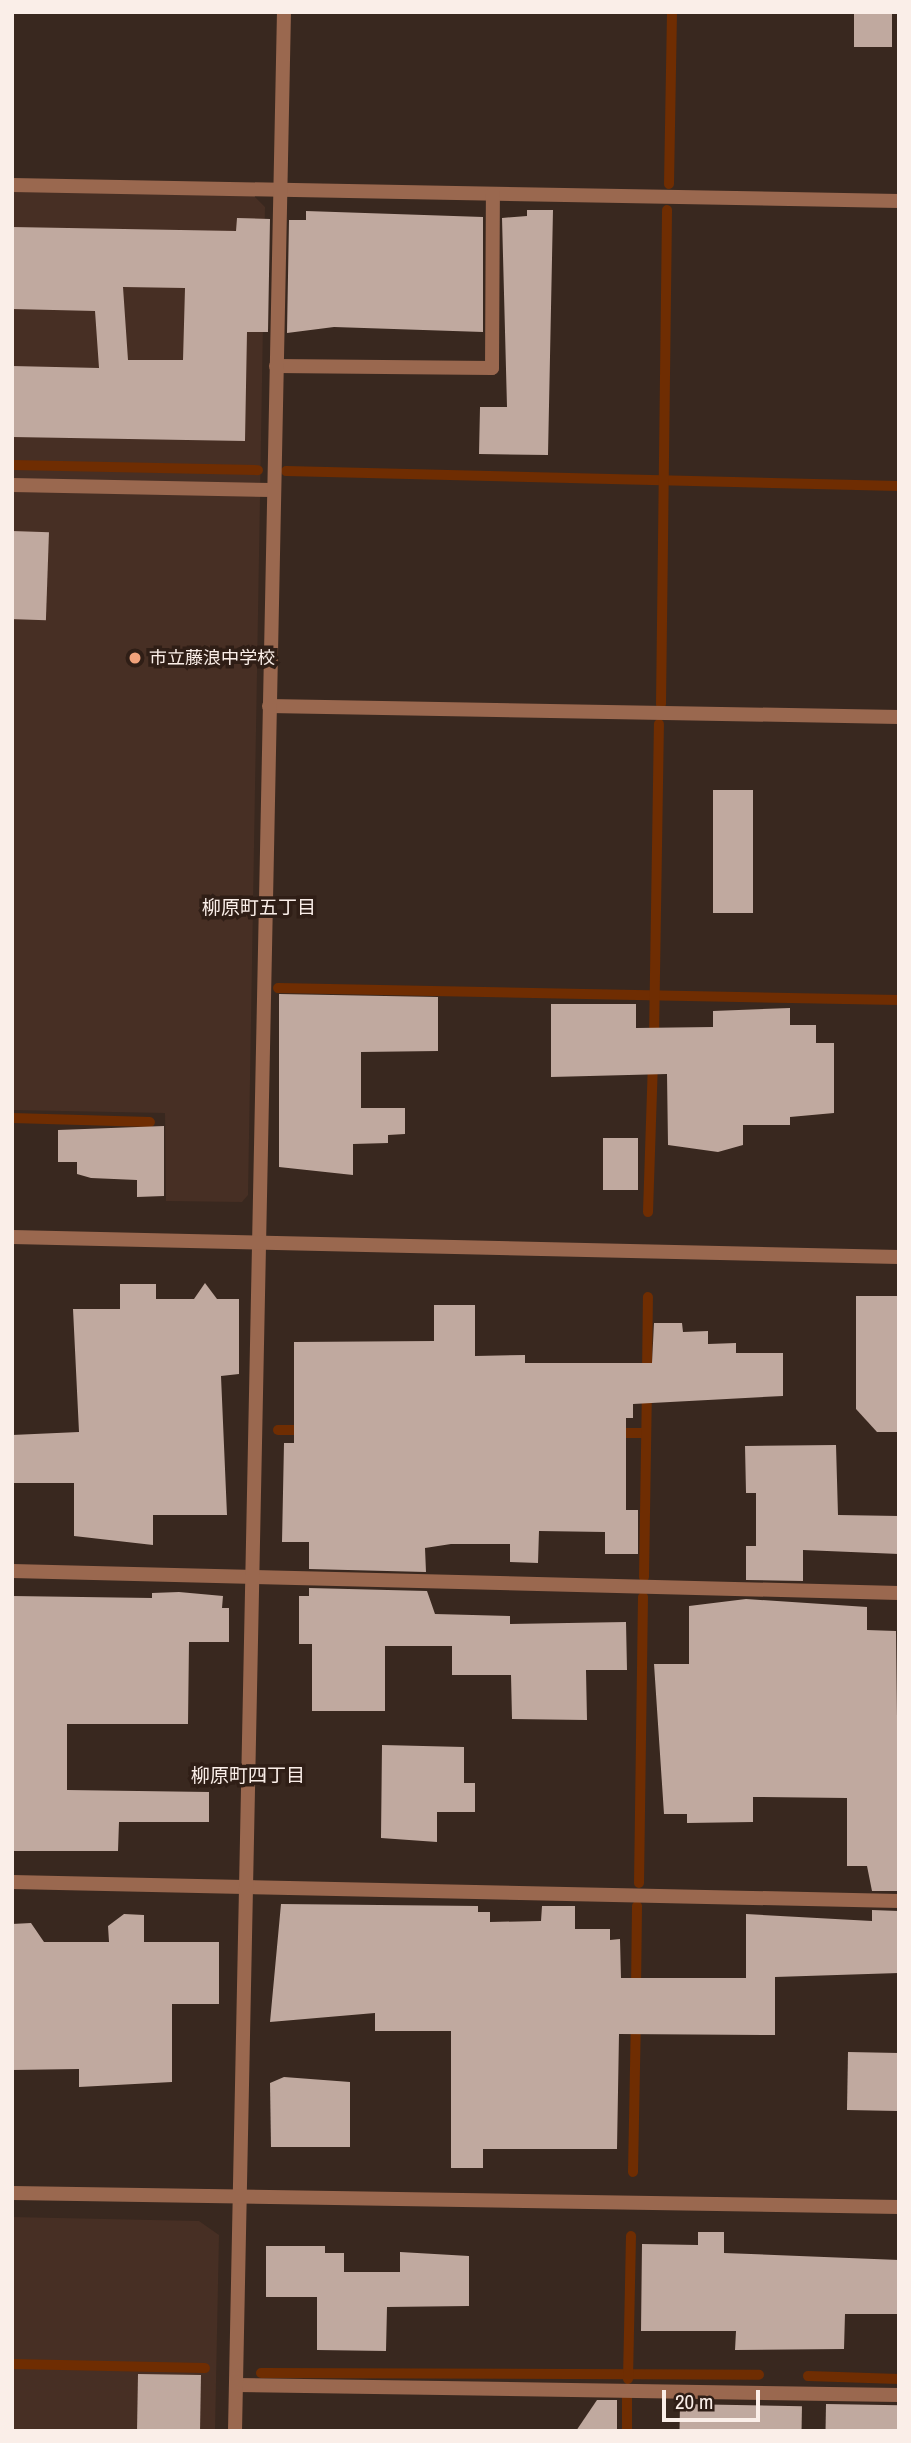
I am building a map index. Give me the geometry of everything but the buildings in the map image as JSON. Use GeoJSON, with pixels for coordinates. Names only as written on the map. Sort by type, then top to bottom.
{"type":"FeatureCollection","features":[{"type":"Feature","properties":{"kind":"street"},"geometry":{"type":"LineString","coordinates":[[235,2431],[251,1581],[263,1242],[272,490],[284,12]]}},
{"type":"Feature","properties":{"kind":"street"},"geometry":{"type":"LineString","coordinates":[[12,185],[899,201]]}},
{"type":"Feature","properties":{"kind":"street"},"geometry":{"type":"LineString","coordinates":[[276,366],[492,368],[493,194]]}},
{"type":"Feature","properties":{"kind":"street"},"geometry":{"type":"LineString","coordinates":[[12,485],[272,490]]}},
{"type":"Feature","properties":{"kind":"street"},"geometry":{"type":"LineString","coordinates":[[269,706],[899,717]]}},
{"type":"Feature","properties":{"kind":"street"},"geometry":{"type":"LineString","coordinates":[[12,1237],[899,1257]]}},
{"type":"Feature","properties":{"kind":"street"},"geometry":{"type":"LineString","coordinates":[[12,1571],[251,1581],[899,1593]]}},
{"type":"Feature","properties":{"kind":"street"},"geometry":{"type":"LineString","coordinates":[[12,1882],[899,1901]]}},
{"type":"Feature","properties":{"kind":"street"},"geometry":{"type":"LineString","coordinates":[[12,2193],[899,2207]]}},
{"type":"Feature","properties":{"kind":"street"},"geometry":{"type":"LineString","coordinates":[[236,2385],[899,2395]]}},
{"type":"Feature","properties":{"kind":"shaded area","name":"市立藤浪中学校"},"geometry":{"type":"Polygon","coordinates":[[[12,191],[254,196],[265,207],[248,1195],[242,1202],[166,1201],[165,1113],[12,1110],[12,191]]]}},
{"type":"Feature","properties":{"kind":"shaded area"},"geometry":{"type":"Polygon","coordinates":[[[12,2217],[199,2221],[219,2235],[215,2431],[12,2431],[12,2217]]]}},
{"type":"Feature","properties":{"kind":"waterway"},"geometry":{"type":"LineString","coordinates":[[669,184],[672,12]]}},
{"type":"Feature","properties":{"kind":"waterway"},"geometry":{"type":"LineString","coordinates":[[661,704],[667,210]]}},
{"type":"Feature","properties":{"kind":"waterway"},"geometry":{"type":"LineString","coordinates":[[12,465],[258,470]]}},
{"type":"Feature","properties":{"kind":"waterway"},"geometry":{"type":"LineString","coordinates":[[286,471],[899,486]]}},
{"type":"Feature","properties":{"kind":"waterway"},"geometry":{"type":"LineString","coordinates":[[654,1038],[659,724]]}},
{"type":"Feature","properties":{"kind":"waterway"},"geometry":{"type":"LineString","coordinates":[[278,988],[899,1000]]}},
{"type":"Feature","properties":{"kind":"waterway"},"geometry":{"type":"LineString","coordinates":[[648,1212],[653,1064]]}},
{"type":"Feature","properties":{"kind":"waterway"},"geometry":{"type":"LineString","coordinates":[[12,1118],[150,1122]]}},
{"type":"Feature","properties":{"kind":"waterway"},"geometry":{"type":"LineString","coordinates":[[647,1374],[648,1297]]}},
{"type":"Feature","properties":{"kind":"waterway"},"geometry":{"type":"LineString","coordinates":[[644,1577],[647,1392]]}},
{"type":"Feature","properties":{"kind":"waterway"},"geometry":{"type":"LineString","coordinates":[[278,1430],[306,1430]]}},
{"type":"Feature","properties":{"kind":"waterway"},"geometry":{"type":"LineString","coordinates":[[615,1433],[646,1433]]}},
{"type":"Feature","properties":{"kind":"waterway"},"geometry":{"type":"LineString","coordinates":[[639,1883],[643,1597]]}},
{"type":"Feature","properties":{"kind":"waterway"},"geometry":{"type":"LineString","coordinates":[[636,1989],[637,1906]]}},
{"type":"Feature","properties":{"kind":"waterway"},"geometry":{"type":"LineString","coordinates":[[633,2172],[636,2022]]}},
{"type":"Feature","properties":{"kind":"waterway"},"geometry":{"type":"LineString","coordinates":[[628,2379],[631,2236]]}},
{"type":"Feature","properties":{"kind":"waterway"},"geometry":{"type":"LineString","coordinates":[[13,2364],[205,2368]]}},
{"type":"Feature","properties":{"kind":"waterway"},"geometry":{"type":"LineString","coordinates":[[261,2373],[759,2375]]}},
{"type":"Feature","properties":{"kind":"waterway"},"geometry":{"type":"LineString","coordinates":[[808,2376],[899,2379]]}},
{"type":"Feature","properties":{"kind":"waterway"},"geometry":{"type":"LineString","coordinates":[[627,2397],[627,2431]]}},
{"type":"Feature","properties":{"kind":"place","name":"市立藤浪中学校"},"geometry":{"type":"Point","coordinates":[135,658]}},
{"type":"Feature","properties":{"kind":"district","name":"柳原町五丁目"},"geometry":{"type":"Point","coordinates":[259,908]}},
{"type":"Feature","properties":{"kind":"district","name":"柳原町四丁目"},"geometry":{"type":"Point","coordinates":[248,1776]}}]}
